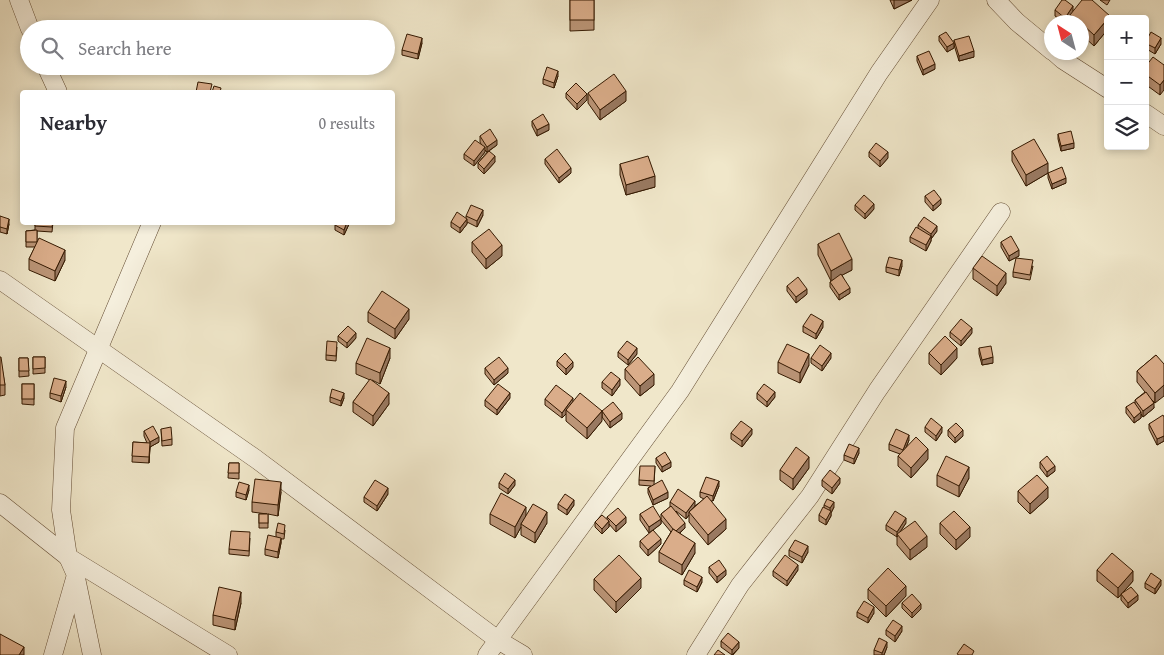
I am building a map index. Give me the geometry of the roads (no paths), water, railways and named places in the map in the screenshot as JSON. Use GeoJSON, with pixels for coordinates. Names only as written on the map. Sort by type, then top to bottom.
{"type":"FeatureCollection","features":[{"type":"Feature","properties":{"kind":"street"},"geometry":{"type":"LineString","coordinates":[[19,0],[27,20]]}},
{"type":"Feature","properties":{"kind":"street"},"geometry":{"type":"LineString","coordinates":[[487,655],[680,391],[879,73],[930,0]]}},
{"type":"Feature","properties":{"kind":"street"},"geometry":{"type":"LineString","coordinates":[[996,0],[1017,22],[1044,44]]}},
{"type":"Feature","properties":{"kind":"street"},"geometry":{"type":"LineString","coordinates":[[1063,60],[1104,86]]}},
{"type":"Feature","properties":{"kind":"street"},"geometry":{"type":"LineString","coordinates":[[50,75],[57,90]]}},
{"type":"Feature","properties":{"kind":"street"},"geometry":{"type":"LineString","coordinates":[[1149,117],[1164,126]]}},
{"type":"Feature","properties":{"kind":"street"},"geometry":{"type":"LineString","coordinates":[[696,655],[740,585],[810,496],[877,392],[1001,212]]}},
{"type":"Feature","properties":{"kind":"street"},"geometry":{"type":"LineString","coordinates":[[92,655],[76,575],[68,557],[61,510],[65,428],[151,225]]}},
{"type":"Feature","properties":{"kind":"street"},"geometry":{"type":"LineString","coordinates":[[0,280],[256,459],[498,640],[523,655]]}},
{"type":"Feature","properties":{"kind":"street"},"geometry":{"type":"LineString","coordinates":[[0,503],[68,557],[228,655]]}},
{"type":"Feature","properties":{"kind":"street"},"geometry":{"type":"LineString","coordinates":[[53,655],[76,575]]}}]}
